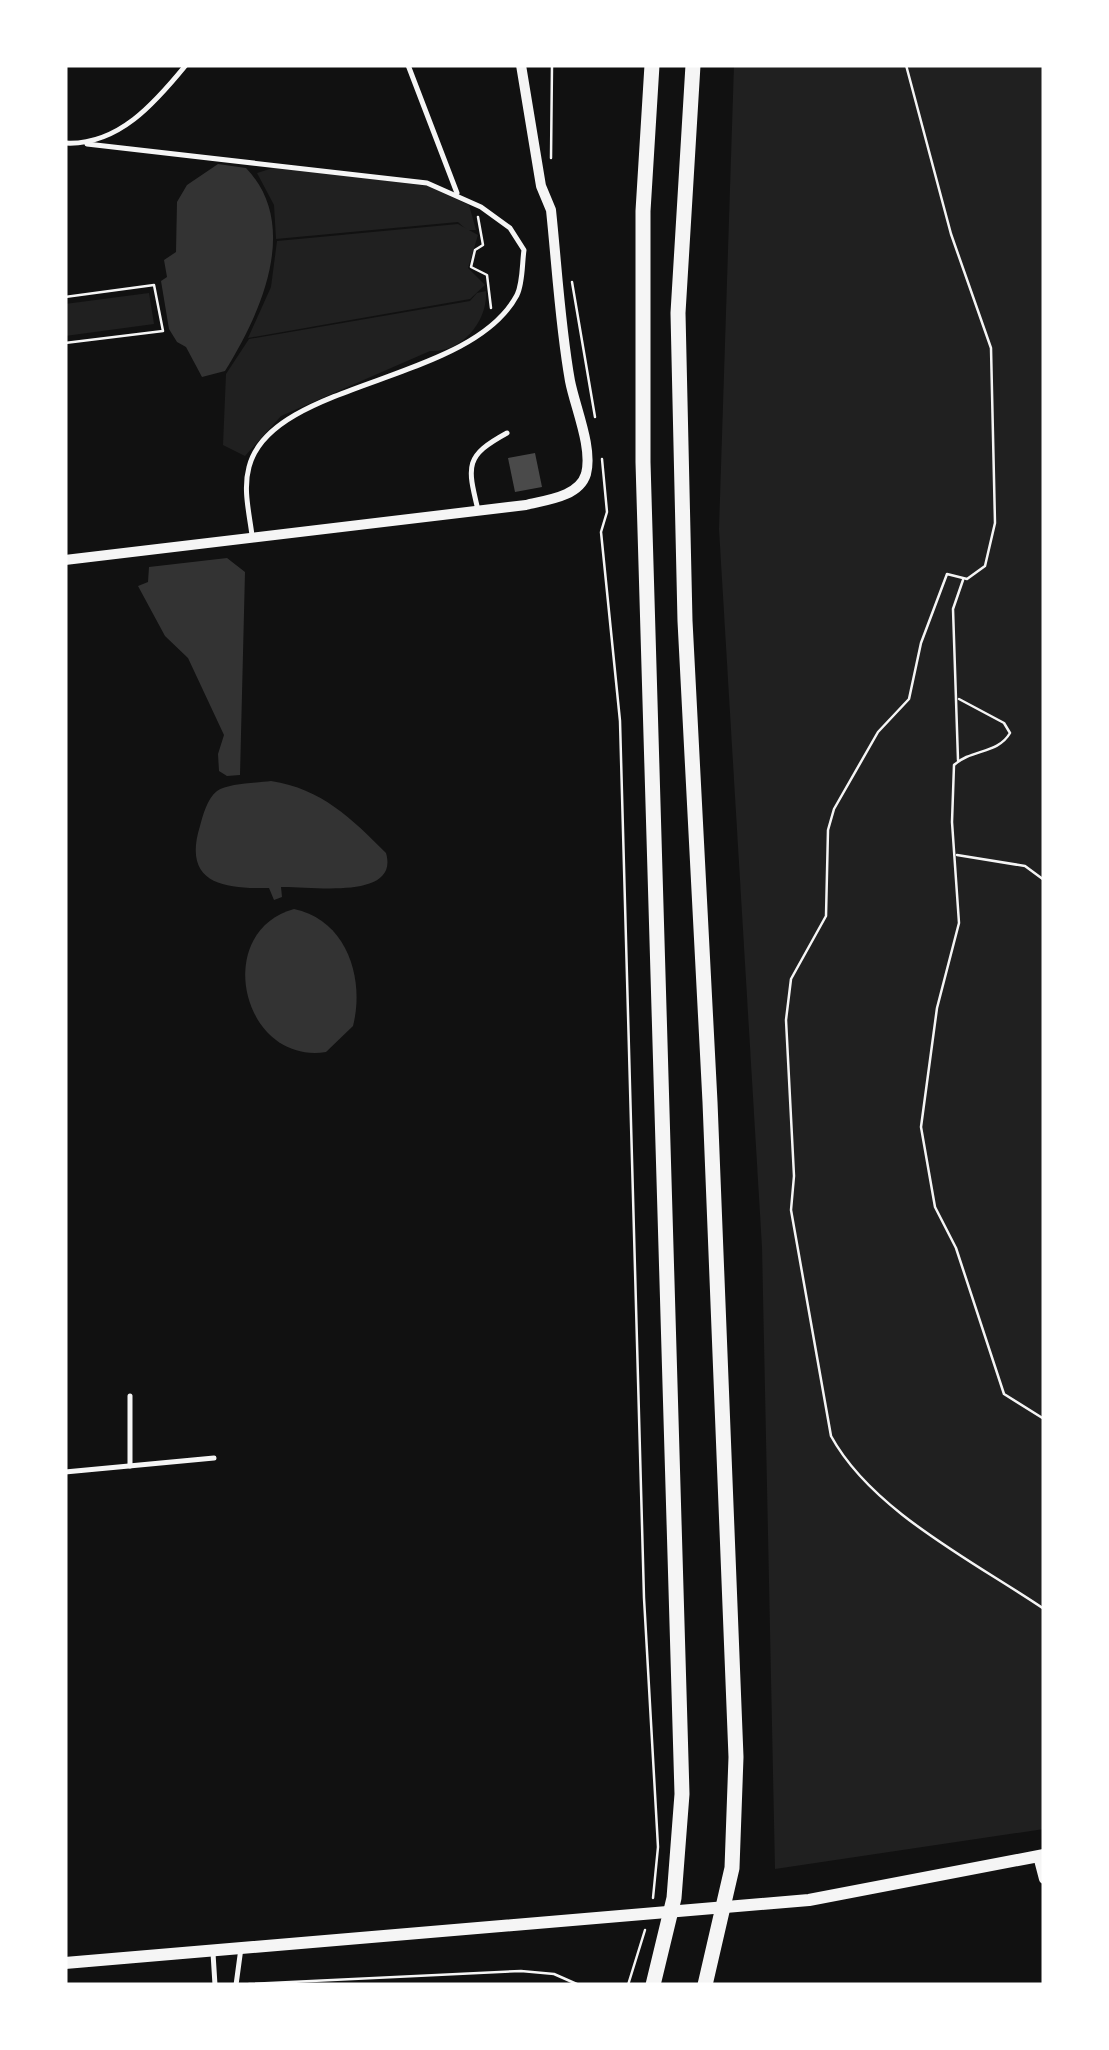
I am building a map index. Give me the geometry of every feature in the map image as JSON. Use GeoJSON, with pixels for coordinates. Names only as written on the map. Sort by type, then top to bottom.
{"type":"FeatureCollection","features":[{"type":"Feature","properties":{"kind":"highway"},"geometry":{"type":"LineString","coordinates":[[652,65],[644,211],[643,462],[682,1794],[677,1871],[653,1985]]}},
{"type":"Feature","properties":{"kind":"highway"},"geometry":{"type":"LineString","coordinates":[[693,65],[678,313],[680,445],[736,1757],[732,1868],[706,1985]]}},
{"type":"Feature","properties":{"kind":"street"},"geometry":{"type":"LineString","coordinates":[[65,560],[561,497],[586,474],[551,210],[541,186],[520,65]]}},
{"type":"Feature","properties":{"kind":"street"},"geometry":{"type":"LineString","coordinates":[[65,1964],[809,1900],[1041,1856],[1044,1880]]}},
{"type":"Feature","properties":{"kind":"lane"},"geometry":{"type":"LineString","coordinates":[[86,144],[118,131],[186,65]]}},
{"type":"Feature","properties":{"kind":"lane"},"geometry":{"type":"LineString","coordinates":[[408,65],[457,194]]}},
{"type":"Feature","properties":{"kind":"lane"},"geometry":{"type":"LineString","coordinates":[[65,143],[428,183],[472,202],[510,228],[524,250],[518,293],[488,327],[446,354],[282,421],[260,442],[249,464],[245,489],[252,537]]}},
{"type":"Feature","properties":{"kind":"lane"},"geometry":{"type":"LineString","coordinates":[[478,510],[470,476],[471,461],[481,448],[507,433]]}},
{"type":"Feature","properties":{"kind":"lane"},"geometry":{"type":"LineString","coordinates":[[130,1396],[130,1466]]}},
{"type":"Feature","properties":{"kind":"lane"},"geometry":{"type":"LineString","coordinates":[[65,1472],[214,1458]]}},
{"type":"Feature","properties":{"kind":"lane"},"geometry":{"type":"LineString","coordinates":[[236,1984],[241,1947]]}},
{"type":"Feature","properties":{"kind":"lane"},"geometry":{"type":"LineString","coordinates":[[213,1950],[215,1985]]}},
{"type":"Feature","properties":{"kind":"path"},"geometry":{"type":"LineString","coordinates":[[552,65],[553,170]]}},
{"type":"Feature","properties":{"kind":"path"},"geometry":{"type":"LineString","coordinates":[[906,65],[930,164],[970,278],[994,369],[992,545],[985,566],[963,579],[953,609],[959,699],[952,822],[959,923],[932,1032],[920,1127],[935,1207],[956,1248],[1004,1394],[1044,1418]]}},
{"type":"Feature","properties":{"kind":"path"},"geometry":{"type":"LineString","coordinates":[[472,202],[483,245],[475,250],[471,266],[487,275],[492,311],[488,327]]}},
{"type":"Feature","properties":{"kind":"path"},"geometry":{"type":"LineString","coordinates":[[571,273],[596,426]]}},
{"type":"Feature","properties":{"kind":"path"},"geometry":{"type":"LineString","coordinates":[[65,297],[154,285],[162,331],[65,343]]}},
{"type":"Feature","properties":{"kind":"path"},"geometry":{"type":"LineString","coordinates":[[600,446],[607,512],[600,532],[620,721],[644,1598],[658,1863]]}},
{"type":"Feature","properties":{"kind":"path"},"geometry":{"type":"LineString","coordinates":[[963,579],[947,574],[922,642],[908,698],[878,732],[834,810],[828,830],[826,916],[790,978],[786,1020],[794,1176],[791,1210],[831,1436],[847,1466],[892,1506],[1044,1609]]}},
{"type":"Feature","properties":{"kind":"path"},"geometry":{"type":"LineString","coordinates":[[958,761],[997,747],[1010,733],[1004,723],[959,699]]}},
{"type":"Feature","properties":{"kind":"path"},"geometry":{"type":"LineString","coordinates":[[956,855],[1025,866],[1044,880]]}},
{"type":"Feature","properties":{"kind":"path"},"geometry":{"type":"LineString","coordinates":[[236,1984],[521,1971],[554,1974],[579,1985]]}},
{"type":"Feature","properties":{"kind":"path"},"geometry":{"type":"LineString","coordinates":[[628,1985],[634,1974]]}},
{"type":"Feature","properties":{"kind":"shaded area"},"geometry":{"type":"Polygon","coordinates":[[[734,65],[1044,65],[1044,1829],[775,1869],[762,1247],[719,529],[734,65]]]}},
{"type":"Feature","properties":{"kind":"shaded area"},"geometry":{"type":"Polygon","coordinates":[[[218,164],[246,168],[262,191],[271,216],[273,242],[262,296],[238,348],[225,371],[202,377],[186,347],[177,342],[169,329],[161,281],[167,277],[164,260],[176,252],[177,202],[187,185],[218,164]]]}},
{"type":"Feature","properties":{"kind":"shaded area"},"geometry":{"type":"Polygon","coordinates":[[[276,167],[428,186],[469,205],[476,230],[467,230],[458,222],[276,239],[274,205],[257,173],[276,167]]]}},
{"type":"Feature","properties":{"kind":"shaded area"},"geometry":{"type":"Polygon","coordinates":[[[458,224],[478,235],[468,268],[485,285],[470,299],[248,338],[271,287],[277,241],[458,224]]]}},
{"type":"Feature","properties":{"kind":"shaded area"},"geometry":{"type":"Polygon","coordinates":[[[486,291],[478,324],[453,347],[430,351],[281,416],[245,456],[223,445],[226,374],[249,339],[470,301],[477,293],[486,291]]]}},
{"type":"Feature","properties":{"kind":"shaded area"},"geometry":{"type":"Polygon","coordinates":[[[149,293],[154,324],[65,336],[65,304],[149,293]]]}},
{"type":"Feature","properties":{"kind":"shaded area"},"geometry":{"type":"Polygon","coordinates":[[[227,558],[245,572],[240,775],[227,776],[219,771],[218,754],[224,735],[188,658],[165,636],[138,586],[148,582],[149,567],[227,558]]]}},
{"type":"Feature","properties":{"kind":"shaded area"},"geometry":{"type":"Polygon","coordinates":[[[271,781],[321,798],[360,828],[386,853],[387,868],[380,878],[350,888],[281,887],[282,897],[274,900],[269,888],[223,884],[202,871],[196,845],[204,812],[214,794],[228,786],[271,781]]]}},
{"type":"Feature","properties":{"kind":"shaded area"},"geometry":{"type":"Polygon","coordinates":[[[294,909],[327,925],[339,938],[354,971],[353,1026],[326,1052],[297,1051],[274,1038],[257,1019],[247,994],[246,968],[252,943],[268,922],[294,909]]]}},
{"type":"Feature","properties":{"kind":"building"},"geometry":{"type":"Polygon","coordinates":[[[535,453],[542,487],[515,492],[508,458],[535,453]]]}}]}
